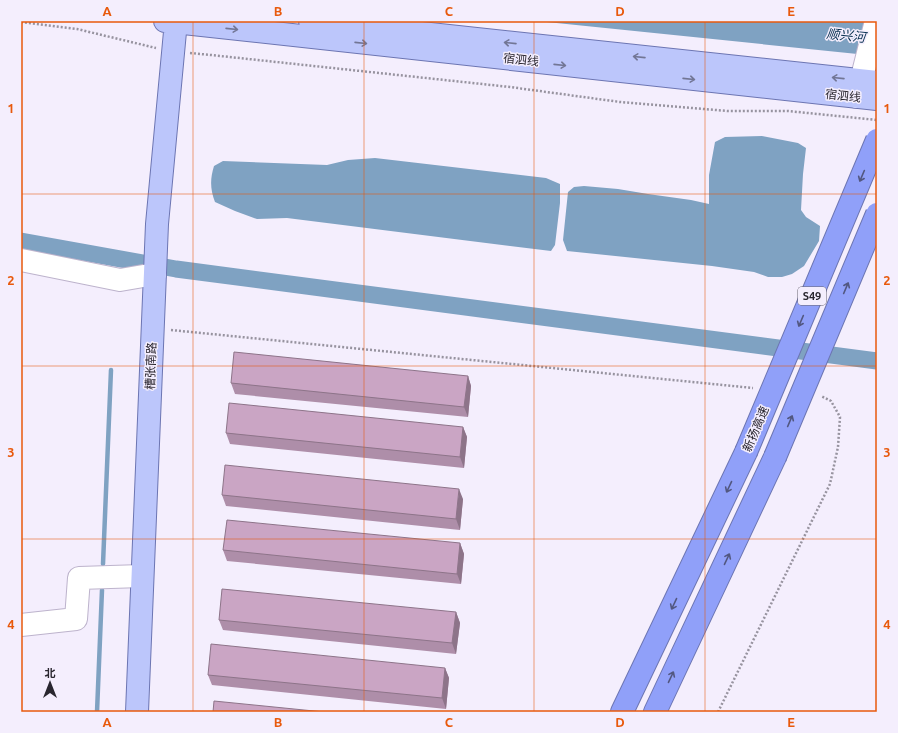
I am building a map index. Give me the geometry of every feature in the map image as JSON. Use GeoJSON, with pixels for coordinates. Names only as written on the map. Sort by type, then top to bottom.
{"type":"FeatureCollection","features":[{"type":"Feature","properties":{"kind":"highway","name":"新扬高速"},"geometry":{"type":"LineString","coordinates":[[622,712],[746,452],[877,140]]}},
{"type":"Feature","properties":{"kind":"highway","name":"S49"},"geometry":{"type":"LineString","coordinates":[[655,712],[775,457],[877,214]]}},
{"type":"Feature","properties":{"kind":"main road","name":"宿泗线"},"geometry":{"type":"LineString","coordinates":[[310,21],[867,87]]}},
{"type":"Feature","properties":{"kind":"main road","name":"宿泗线"},"geometry":{"type":"LineString","coordinates":[[172,22],[394,30]]}},
{"type":"Feature","properties":{"kind":"main road","name":"槽张南路"},"geometry":{"type":"LineString","coordinates":[[137,712],[156,231],[173,52],[172,22]]}},
{"type":"Feature","properties":{"kind":"street"},"geometry":{"type":"LineString","coordinates":[[867,87],[876,21]]}},
{"type":"Feature","properties":{"kind":"street"},"geometry":{"type":"LineString","coordinates":[[21,260],[120,280],[155,273]]}},
{"type":"Feature","properties":{"kind":"street"},"geometry":{"type":"LineString","coordinates":[[21,625],[76,619],[79,578],[142,576]]}},
{"type":"Feature","properties":{"kind":"path"},"geometry":{"type":"LineString","coordinates":[[21,22],[77,29],[173,52],[219,55],[510,87],[620,102],[728,111],[788,111],[877,120]]}},
{"type":"Feature","properties":{"kind":"path"},"geometry":{"type":"LineString","coordinates":[[152,328],[756,389]]}},
{"type":"Feature","properties":{"kind":"path"},"geometry":{"type":"LineString","coordinates":[[718,712],[830,484],[838,447],[840,417],[831,401],[820,395]]}},
{"type":"Feature","properties":{"kind":"water","name":"顺兴河"},"geometry":{"type":"Polygon","coordinates":[[[537,21],[851,21],[877,23],[877,56],[537,21]]]}},
{"type":"Feature","properties":{"kind":"water"},"geometry":{"type":"Polygon","coordinates":[[[762,136],[798,143],[806,148],[801,210],[806,217],[820,226],[819,241],[804,266],[792,274],[782,277],[768,277],[754,272],[712,266],[567,251],[563,240],[568,192],[574,187],[584,186],[618,189],[709,204],[709,175],[715,142],[725,137],[762,136]]]}},
{"type":"Feature","properties":{"kind":"water"},"geometry":{"type":"Polygon","coordinates":[[[375,158],[546,178],[560,184],[560,203],[555,245],[551,251],[287,218],[257,219],[215,202],[211,188],[214,166],[223,161],[327,165],[348,160],[375,158]]]}},
{"type":"Feature","properties":{"kind":"building"},"geometry":{"type":"Polygon","coordinates":[[[234,352],[468,376],[464,407],[231,383],[234,352]]]}},
{"type":"Feature","properties":{"kind":"building"},"geometry":{"type":"Polygon","coordinates":[[[229,403],[463,427],[460,457],[226,433],[229,403]]]}},
{"type":"Feature","properties":{"kind":"building"},"geometry":{"type":"Polygon","coordinates":[[[225,465],[459,489],[456,519],[222,495],[225,465]]]}},
{"type":"Feature","properties":{"kind":"building"},"geometry":{"type":"Polygon","coordinates":[[[227,520],[460,543],[457,574],[223,550],[227,520]]]}},
{"type":"Feature","properties":{"kind":"building"},"geometry":{"type":"Polygon","coordinates":[[[222,589],[456,612],[452,643],[219,620],[222,589]]]}},
{"type":"Feature","properties":{"kind":"building"},"geometry":{"type":"Polygon","coordinates":[[[211,644],[445,668],[442,698],[208,675],[211,644]]]}},
{"type":"Feature","properties":{"kind":"building"},"geometry":{"type":"Polygon","coordinates":[[[214,701],[324,712],[213,712],[214,701]]]}},
{"type":"Feature","properties":{"kind":"waterway"},"geometry":{"type":"LineString","coordinates":[[21,241],[176,269],[877,361]]}},
{"type":"Feature","properties":{"kind":"waterway"},"geometry":{"type":"LineString","coordinates":[[103,564],[111,370]]}},
{"type":"Feature","properties":{"kind":"waterway"},"geometry":{"type":"LineString","coordinates":[[97,712],[102,590]]}}]}
